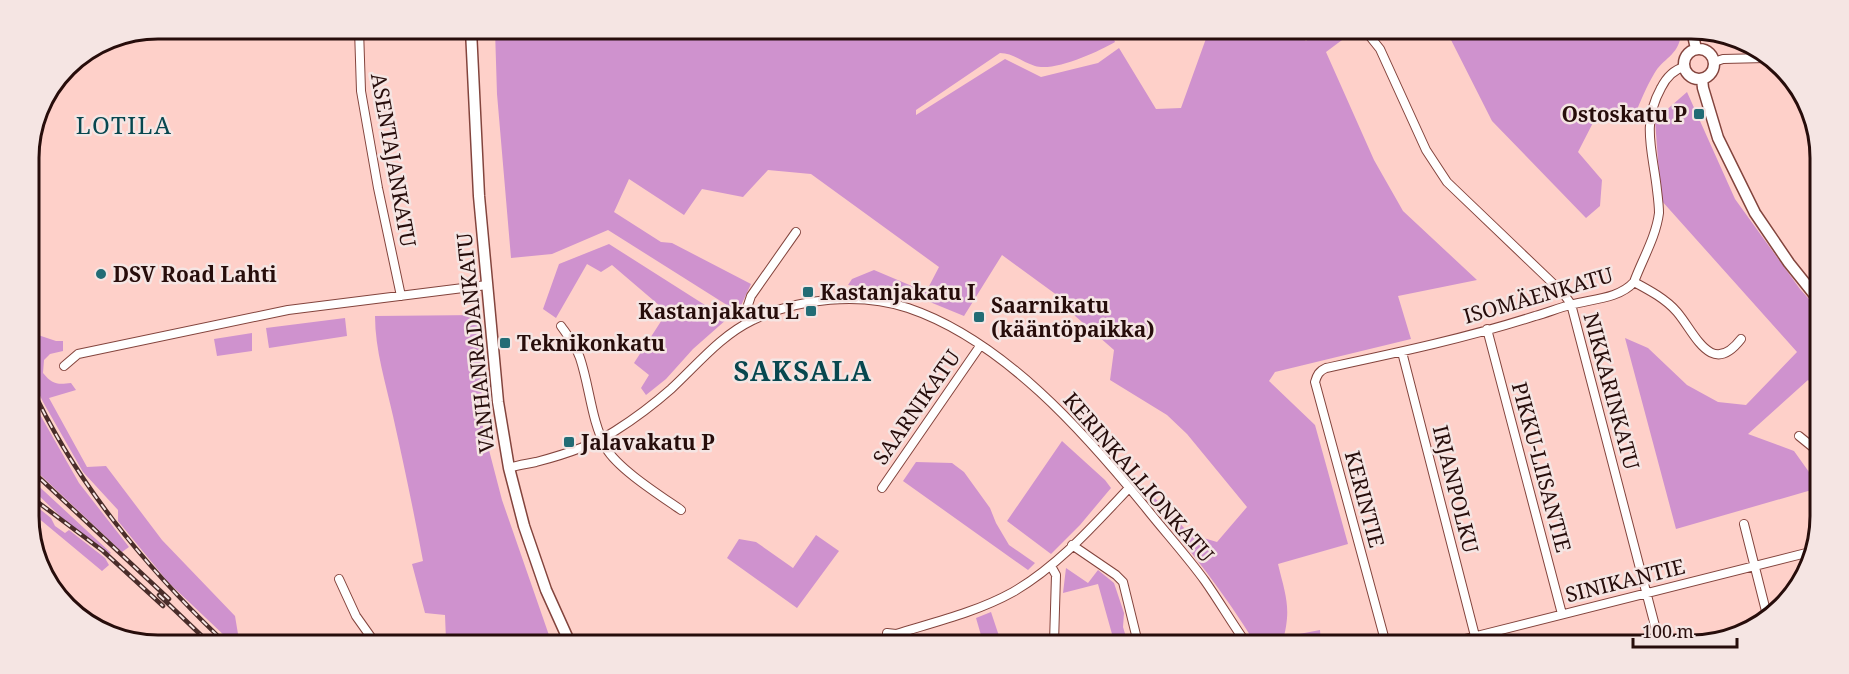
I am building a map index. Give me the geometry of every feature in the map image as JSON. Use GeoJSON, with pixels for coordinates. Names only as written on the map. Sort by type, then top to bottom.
{"type":"FeatureCollection","features":[{"type":"Feature","properties":{"kind":"street","name":"ASENTAJANKATU"},"geometry":{"type":"LineString","coordinates":[[359,39],[361,91],[378,188],[401,296]]}},
{"type":"Feature","properties":{"kind":"street","name":"VANHANRADANKATU"},"geometry":{"type":"LineString","coordinates":[[471,39],[479,196],[498,402],[509,468],[524,526],[539,572],[566,635]]}},
{"type":"Feature","properties":{"kind":"street","name":"NIKKARINKATU"},"geometry":{"type":"LineString","coordinates":[[1372,39],[1380,49],[1426,150],[1447,182],[1563,293],[1571,304],[1658,635]]}},
{"type":"Feature","properties":{"kind":"street"},"geometry":{"type":"LineString","coordinates":[[1694,39],[1696,49]]}},
{"type":"Feature","properties":{"kind":"street"},"geometry":{"type":"LineString","coordinates":[[1696,49],[1707,51],[1714,62],[1712,72],[1702,79],[1687,74],[1684,68],[1686,57],[1696,49]]}},
{"type":"Feature","properties":{"kind":"street"},"geometry":{"type":"LineString","coordinates":[[1714,62],[1723,59],[1756,58]]}},
{"type":"Feature","properties":{"kind":"street","name":"ISOMÄENKATU"},"geometry":{"type":"LineString","coordinates":[[1326,368],[1402,352],[1534,317],[1571,304],[1612,295],[1630,287],[1656,226],[1659,211],[1650,149],[1649,115],[1664,81],[1673,72],[1684,68]]}},
{"type":"Feature","properties":{"kind":"street"},"geometry":{"type":"LineString","coordinates":[[1702,79],[1702,88],[1718,138],[1755,213],[1810,289]]}},
{"type":"Feature","properties":{"kind":"street"},"geometry":{"type":"LineString","coordinates":[[753,320],[748,305],[751,296],[796,232]]}},
{"type":"Feature","properties":{"kind":"street"},"geometry":{"type":"LineString","coordinates":[[1634,282],[1677,312],[1692,335],[1712,353],[1720,356],[1726,354],[1741,339]]}},
{"type":"Feature","properties":{"kind":"street"},"geometry":{"type":"LineString","coordinates":[[64,366],[78,354],[288,310],[487,285]]}},
{"type":"Feature","properties":{"kind":"street","name":"KERINKALLIONKATU"},"geometry":{"type":"LineString","coordinates":[[509,468],[555,457],[614,432],[670,389],[724,337],[753,320],[778,311],[824,300],[878,301],[908,308],[933,318],[1003,362],[1059,408],[1129,488],[1204,580],[1241,635]]}},
{"type":"Feature","properties":{"kind":"street"},"geometry":{"type":"LineString","coordinates":[[561,326],[580,359],[607,449],[619,462],[681,510]]}},
{"type":"Feature","properties":{"kind":"street","name":"PIKKU-LIISANTIE"},"geometry":{"type":"LineString","coordinates":[[1487,329],[1562,614]]}},
{"type":"Feature","properties":{"kind":"street","name":"SAARNIKATU"},"geometry":{"type":"LineString","coordinates":[[882,488],[980,346]]}},
{"type":"Feature","properties":{"kind":"street","name":"IRJANPOLKU"},"geometry":{"type":"LineString","coordinates":[[1402,352],[1475,635]]}},
{"type":"Feature","properties":{"kind":"street","name":"KERINTIE"},"geometry":{"type":"LineString","coordinates":[[1326,368],[1321,370],[1315,382],[1384,635]]}},
{"type":"Feature","properties":{"kind":"street"},"geometry":{"type":"LineString","coordinates":[[1799,436],[1810,445]]}},
{"type":"Feature","properties":{"kind":"street"},"geometry":{"type":"LineString","coordinates":[[887,633],[896,634],[970,611],[1012,592],[1051,566],[1129,488]]}},
{"type":"Feature","properties":{"kind":"street"},"geometry":{"type":"LineString","coordinates":[[1744,524],[1765,608]]}},
{"type":"Feature","properties":{"kind":"street"},"geometry":{"type":"LineString","coordinates":[[1072,545],[1124,582],[1136,635]]}},
{"type":"Feature","properties":{"kind":"street","name":"SINIKANTIE"},"geometry":{"type":"LineString","coordinates":[[1479,635],[1804,554]]}},
{"type":"Feature","properties":{"kind":"street"},"geometry":{"type":"LineString","coordinates":[[1051,566],[1056,575],[1054,635]]}},
{"type":"Feature","properties":{"kind":"street"},"geometry":{"type":"LineString","coordinates":[[339,579],[356,616],[369,635]]}},
{"type":"Feature","properties":{"kind":"shaded area"},"geometry":{"type":"Polygon","coordinates":[[[495,39],[1114,39],[1115,42],[1087,56],[1053,66],[1035,66],[1009,54],[1000,53],[916,110],[916,115],[1005,59],[1041,77],[1098,63],[1119,48],[1156,109],[1181,108],[1206,39],[1304,39],[1306,41],[1308,39],[1343,39],[1326,52],[1374,160],[1403,211],[1477,280],[1398,296],[1411,339],[1275,372],[1269,381],[1315,425],[1348,544],[1278,564],[1287,612],[1284,635],[1250,635],[1215,584],[1141,491],[1145,488],[1190,534],[1217,542],[1247,507],[1187,434],[1167,415],[1110,380],[1114,350],[1066,308],[1065,301],[1002,255],[964,316],[925,300],[848,285],[852,279],[874,270],[926,292],[939,267],[811,174],[768,170],[743,197],[702,189],[684,215],[629,179],[614,212],[661,242],[672,243],[751,284],[738,312],[608,230],[552,254],[511,258],[497,94],[495,39]]]}},
{"type":"Feature","properties":{"kind":"shaded area"},"geometry":{"type":"Polygon","coordinates":[[[1451,39],[1680,39],[1677,48],[1651,79],[1635,114],[1599,111],[1578,152],[1602,180],[1600,206],[1586,218],[1492,121],[1451,39]]]}},
{"type":"Feature","properties":{"kind":"shaded area"},"geometry":{"type":"Polygon","coordinates":[[[1687,92],[1735,199],[1810,300],[1810,382],[1808,380],[1748,434],[1794,451],[1810,473],[1810,490],[1676,529],[1625,338],[1648,348],[1687,385],[1718,402],[1746,405],[1797,352],[1661,200],[1655,120],[1687,92]]]}},
{"type":"Feature","properties":{"kind":"shaded area"},"geometry":{"type":"Polygon","coordinates":[[[609,244],[727,319],[693,349],[666,379],[646,395],[641,388],[649,375],[634,363],[667,312],[612,265],[601,272],[587,264],[556,318],[543,309],[559,264],[609,244]]]}},
{"type":"Feature","properties":{"kind":"shaded area"},"geometry":{"type":"Polygon","coordinates":[[[479,315],[483,427],[502,500],[549,635],[446,635],[445,615],[425,613],[412,564],[423,561],[379,354],[375,316],[479,315]]]}},
{"type":"Feature","properties":{"kind":"shaded area"},"geometry":{"type":"Polygon","coordinates":[[[345,318],[347,336],[269,348],[266,328],[345,318]]]}},
{"type":"Feature","properties":{"kind":"shaded area"},"geometry":{"type":"Polygon","coordinates":[[[252,333],[252,351],[217,356],[214,339],[252,333]]]}},
{"type":"Feature","properties":{"kind":"shaded area"},"geometry":{"type":"Polygon","coordinates":[[[39,335],[63,341],[63,351],[50,354],[44,360],[43,373],[55,383],[71,383],[76,390],[49,398],[87,467],[106,466],[162,540],[235,616],[239,635],[224,635],[168,582],[118,521],[118,510],[83,472],[39,393],[39,335]]]}},
{"type":"Feature","properties":{"kind":"shaded area"},"geometry":{"type":"Polygon","coordinates":[[[39,413],[79,483],[129,547],[122,552],[39,474],[39,413]]]}},
{"type":"Feature","properties":{"kind":"shaded area"},"geometry":{"type":"Polygon","coordinates":[[[1062,441],[1111,488],[1080,525],[1051,554],[1007,521],[1062,441]]]}},
{"type":"Feature","properties":{"kind":"shaded area"},"geometry":{"type":"Polygon","coordinates":[[[916,462],[952,463],[964,472],[990,508],[1009,545],[1035,563],[1028,570],[903,481],[916,462]]]}},
{"type":"Feature","properties":{"kind":"shaded area"},"geometry":{"type":"Polygon","coordinates":[[[39,486],[111,553],[109,554],[61,517],[39,496],[39,486]]]}},
{"type":"Feature","properties":{"kind":"shaded area"},"geometry":{"type":"Polygon","coordinates":[[[39,508],[51,518],[55,526],[65,533],[69,530],[105,558],[109,565],[102,571],[39,519],[39,508]]]}},
{"type":"Feature","properties":{"kind":"shaded area"},"geometry":{"type":"Polygon","coordinates":[[[816,535],[839,551],[797,608],[727,558],[739,539],[756,542],[793,568],[816,535]]]}},
{"type":"Feature","properties":{"kind":"shaded area"},"geometry":{"type":"Polygon","coordinates":[[[1066,568],[1088,583],[1098,570],[1114,583],[1124,613],[1123,627],[1125,635],[1109,635],[1112,634],[1098,584],[1063,593],[1066,568]]]}},
{"type":"Feature","properties":{"kind":"shaded area"},"geometry":{"type":"Polygon","coordinates":[[[991,612],[999,635],[981,635],[976,618],[991,612]]]}},
{"type":"Feature","properties":{"kind":"shaded area"},"geometry":{"type":"Polygon","coordinates":[[[1320,630],[1320,635],[1294,635],[1320,630]]]}},
{"type":"Feature","properties":{"kind":"railway"},"geometry":{"type":"LineString","coordinates":[[39,402],[68,455],[114,520],[165,582],[217,635]]}},
{"type":"Feature","properties":{"kind":"railway"},"geometry":{"type":"LineString","coordinates":[[39,477],[169,599]]}},
{"type":"Feature","properties":{"kind":"railway"},"geometry":{"type":"LineString","coordinates":[[39,503],[103,551],[163,606]]}},
{"type":"Feature","properties":{"kind":"railway"},"geometry":{"type":"LineString","coordinates":[[159,595],[201,635]]}},
{"type":"Feature","properties":{"kind":"place","name":"Ostoskatu P"},"geometry":{"type":"Point","coordinates":[1699,114]}},
{"type":"Feature","properties":{"kind":"place","name":"DSV Road Lahti"},"geometry":{"type":"Point","coordinates":[101,274]}},
{"type":"Feature","properties":{"kind":"place","name":"Kastanjakatu I"},"geometry":{"type":"Point","coordinates":[808,292]}},
{"type":"Feature","properties":{"kind":"place","name":"Kastanjakatu L"},"geometry":{"type":"Point","coordinates":[811,311]}},
{"type":"Feature","properties":{"kind":"place","name":"Saarnikatu (kääntöpaikka)"},"geometry":{"type":"Point","coordinates":[979,317]}},
{"type":"Feature","properties":{"kind":"place","name":"Teknikonkatu"},"geometry":{"type":"Point","coordinates":[505,343]}},
{"type":"Feature","properties":{"kind":"place","name":"Jalavakatu P"},"geometry":{"type":"Point","coordinates":[569,442]}},
{"type":"Feature","properties":{"kind":"district","name":"LOTILA"},"geometry":{"type":"Point","coordinates":[124,124]}},
{"type":"Feature","properties":{"kind":"district","name":"SAKSALA"},"geometry":{"type":"Point","coordinates":[803,370]}}]}
